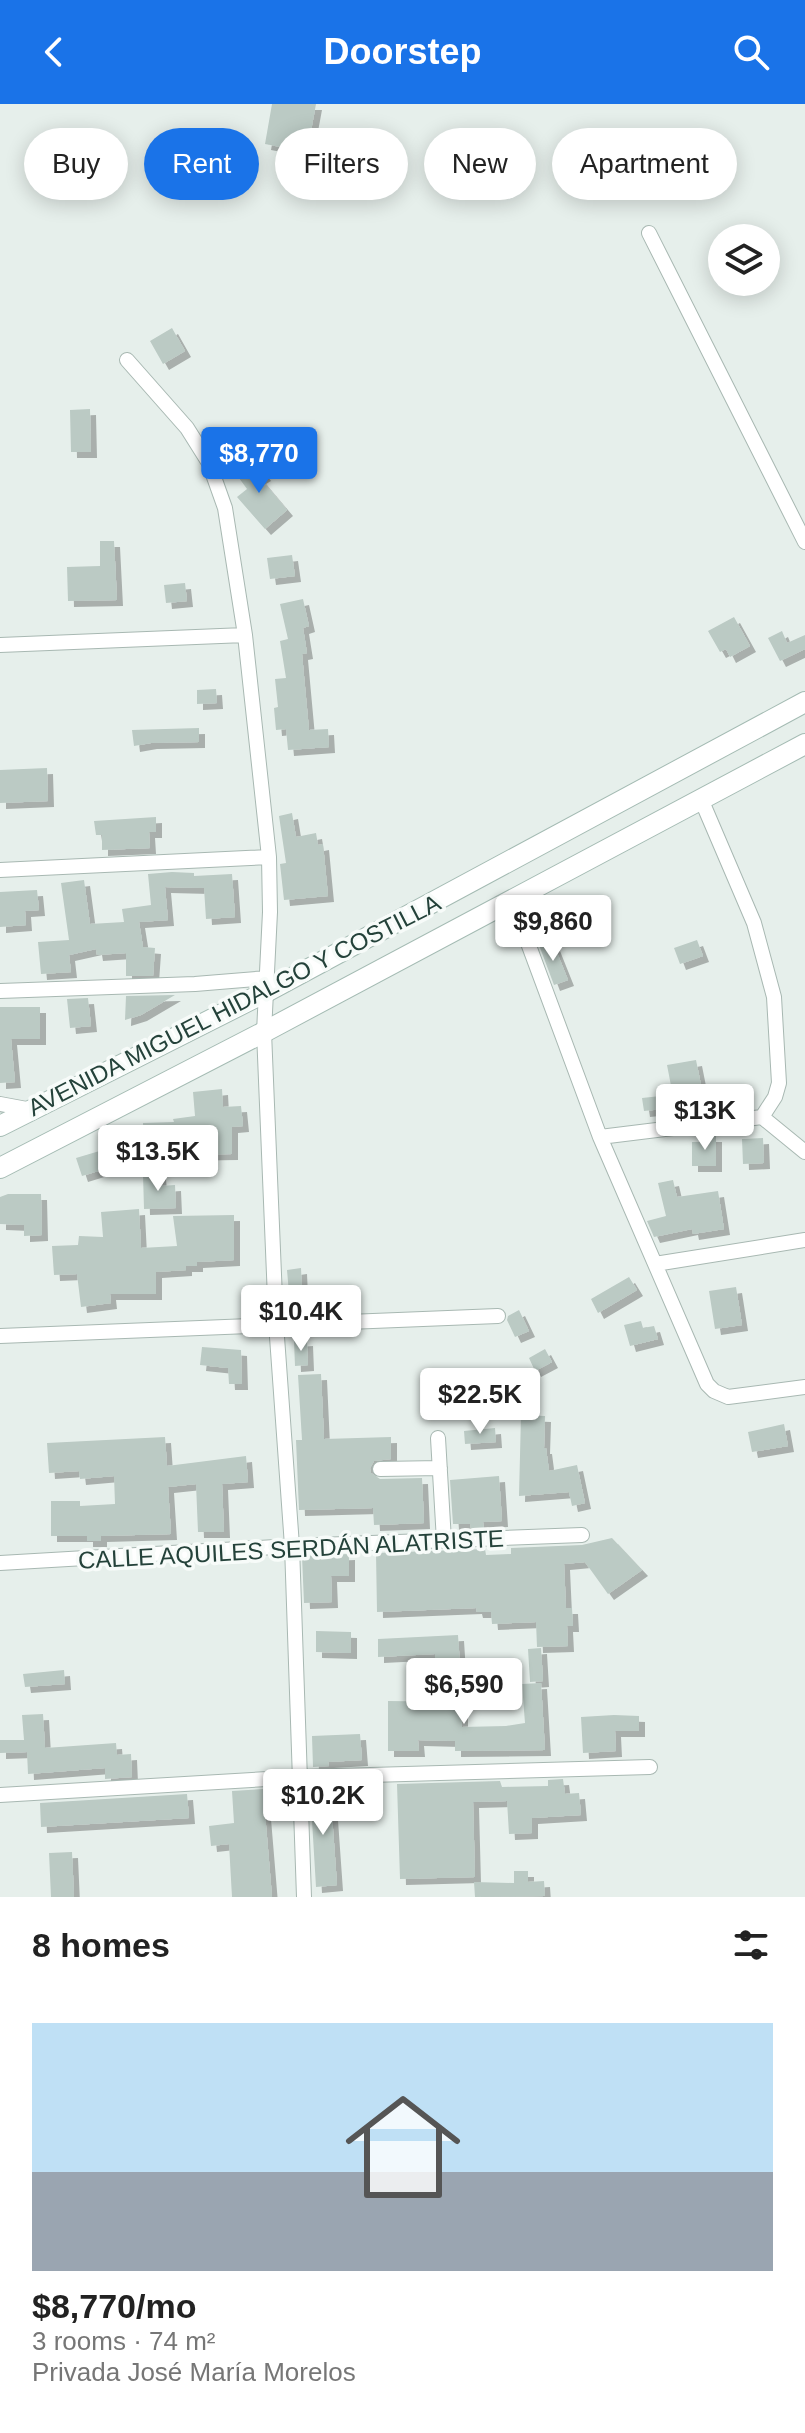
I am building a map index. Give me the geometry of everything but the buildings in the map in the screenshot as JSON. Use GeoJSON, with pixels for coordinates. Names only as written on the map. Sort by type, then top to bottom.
{"type":"FeatureCollection","features":[{"type":"Feature","properties":{"kind":"main road","name":"AVENIDA MIGUEL HIDALGO Y COSTILLA"},"geometry":{"type":"LineString","coordinates":[[0,1126],[805,702]]}},
{"type":"Feature","properties":{"kind":"main road","name":"AVENIDA MIGUEL HIDALGO Y COSTILLA"},"geometry":{"type":"LineString","coordinates":[[0,1168],[264,1032],[805,744]]}},
{"type":"Feature","properties":{"kind":"street"},"geometry":{"type":"LineString","coordinates":[[649,233],[805,542]]}},
{"type":"Feature","properties":{"kind":"street"},"geometry":{"type":"LineString","coordinates":[[127,360],[187,428],[209,463],[225,508],[245,635],[269,857],[270,912],[264,1032],[276,1323],[292,1546],[304,1897]]}},
{"type":"Feature","properties":{"kind":"street"},"geometry":{"type":"LineString","coordinates":[[0,645],[245,635]]}},
{"type":"Feature","properties":{"kind":"street"},"geometry":{"type":"LineString","coordinates":[[701,799],[754,923],[774,997],[779,1083],[775,1097],[762,1117]]}},
{"type":"Feature","properties":{"kind":"street"},"geometry":{"type":"LineString","coordinates":[[0,870],[269,857]]}},
{"type":"Feature","properties":{"kind":"street"},"geometry":{"type":"LineString","coordinates":[[512,900],[600,1137],[707,1384],[728,1397],[805,1387]]}},
{"type":"Feature","properties":{"kind":"street"},"geometry":{"type":"LineString","coordinates":[[0,991],[195,984],[266,985]]}},
{"type":"Feature","properties":{"kind":"street"},"geometry":{"type":"LineString","coordinates":[[0,1104],[32,1110]]}},
{"type":"Feature","properties":{"kind":"street"},"geometry":{"type":"LineString","coordinates":[[600,1137],[762,1117],[805,1152]]}},
{"type":"Feature","properties":{"kind":"street"},"geometry":{"type":"LineString","coordinates":[[655,1264],[805,1240]]}},
{"type":"Feature","properties":{"kind":"street"},"geometry":{"type":"LineString","coordinates":[[0,1336],[498,1316]]}},
{"type":"Feature","properties":{"kind":"street"},"geometry":{"type":"LineString","coordinates":[[438,1438],[444,1541]]}},
{"type":"Feature","properties":{"kind":"street"},"geometry":{"type":"LineString","coordinates":[[380,1469],[440,1468]]}},
{"type":"Feature","properties":{"kind":"street","name":"CALLE AQUILES SERDÁN ALATRISTE"},"geometry":{"type":"LineString","coordinates":[[0,1563],[292,1546],[582,1535]]}},
{"type":"Feature","properties":{"kind":"street"},"geometry":{"type":"LineString","coordinates":[[0,1795],[301,1777],[650,1767]]}}]}
